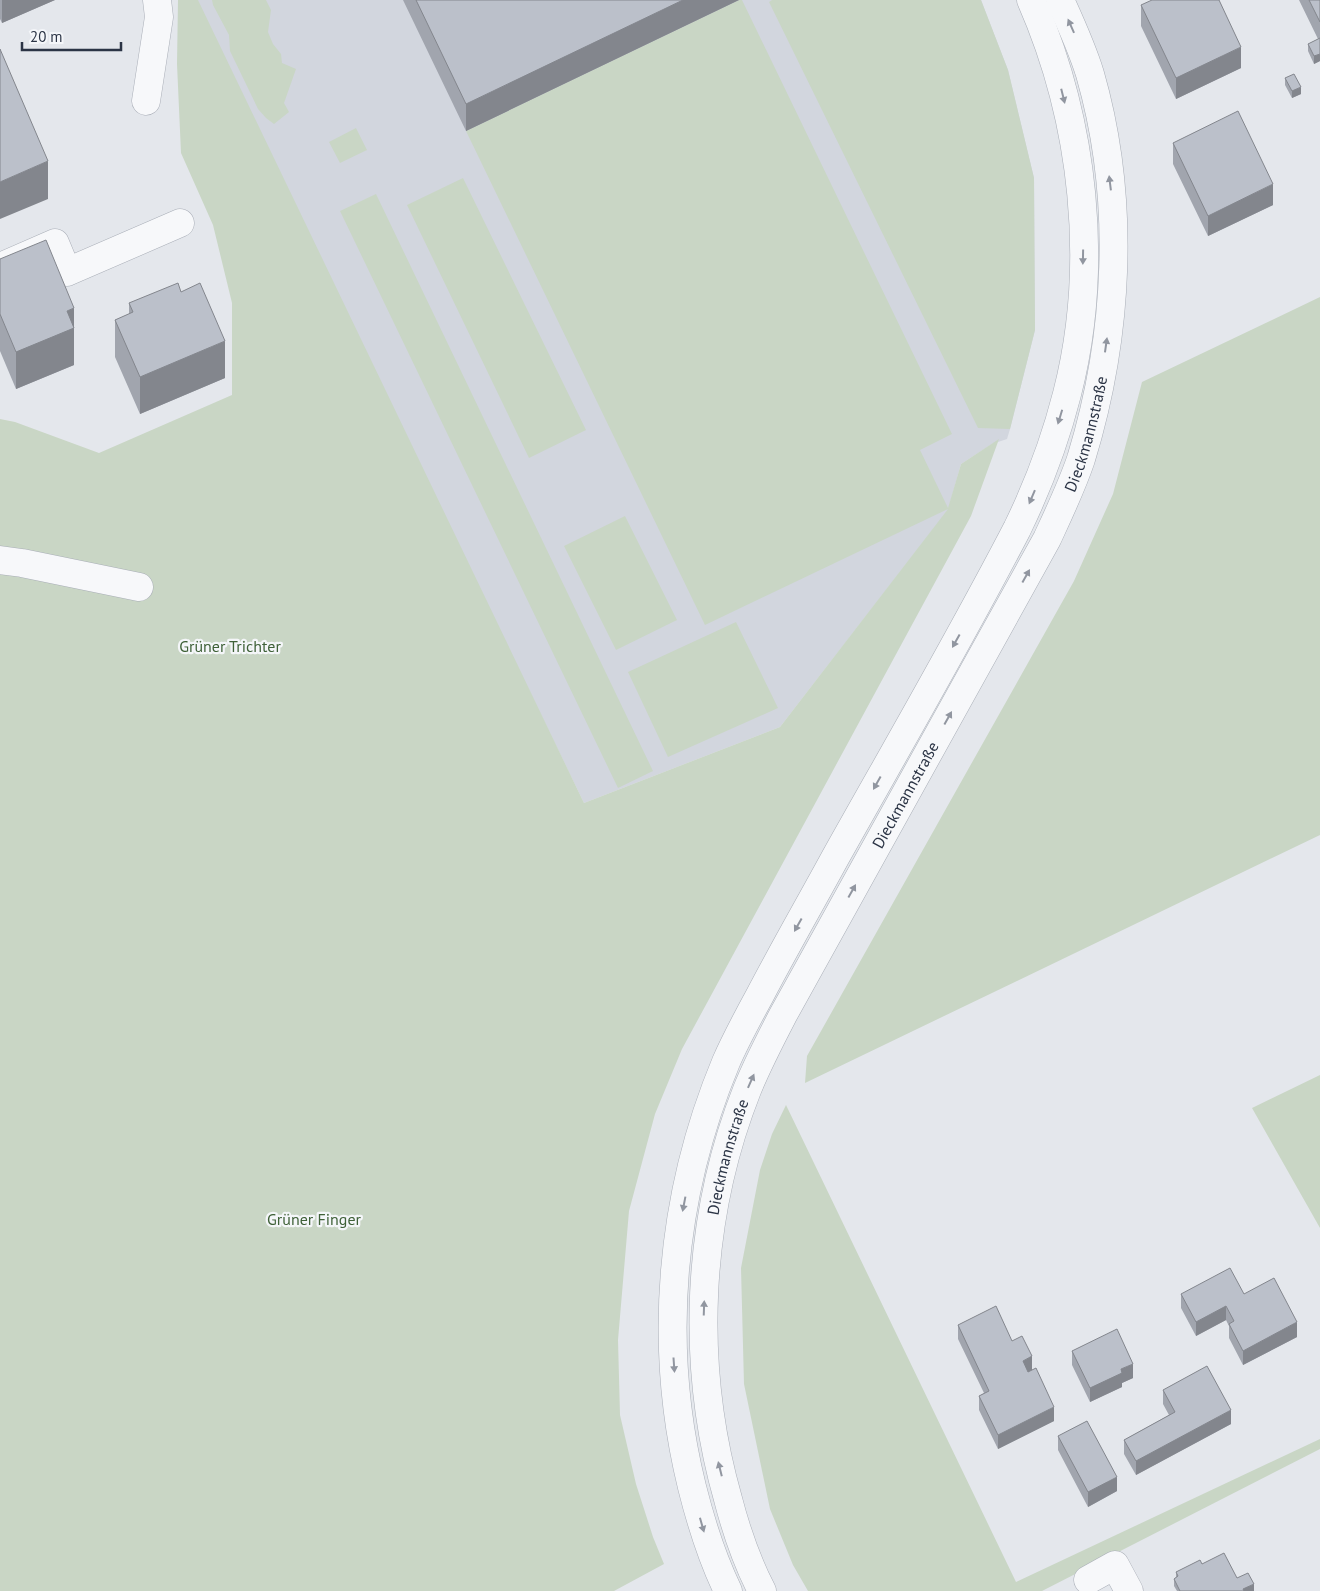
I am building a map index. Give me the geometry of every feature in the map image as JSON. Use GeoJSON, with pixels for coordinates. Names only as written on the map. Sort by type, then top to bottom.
{"type":"FeatureCollection","features":[{"type":"Feature","properties":{"kind":"street"},"geometry":{"type":"LineString","coordinates":[[146,101],[159,17],[157,0]]}},
{"type":"Feature","properties":{"kind":"street","name":"Dieckmannstraße"},"geometry":{"type":"LineString","coordinates":[[728,1591],[715,1564],[702,1525],[688,1472],[679,1425],[673,1365],[672,1308],[680,1224],[699,1140],[709,1107],[727,1062],[770,976],[1017,530],[1046,460],[1067,393],[1082,301],[1083,248],[1080,188],[1071,129],[1063,93],[1047,39],[1031,0]]}},
{"type":"Feature","properties":{"kind":"street","name":"Dieckmannstraße"},"geometry":{"type":"LineString","coordinates":[[752,1588],[746,1555],[732,1515],[718,1464],[709,1416],[705,1369],[704,1318],[706,1268],[714,1208],[725,1160],[738,1118],[760,1061],[783,1015],[1046,539],[1068,493],[1085,445],[1101,380],[1110,321],[1114,260],[1112,195],[1103,131],[1089,72],[1079,43],[1060,0]]}},
{"type":"Feature","properties":{"kind":"street"},"geometry":{"type":"LineString","coordinates":[[0,267],[55,243],[67,272],[180,223]]}},
{"type":"Feature","properties":{"kind":"street"},"geometry":{"type":"LineString","coordinates":[[0,560],[139,587]]}},
{"type":"Feature","properties":{"kind":"street"},"geometry":{"type":"LineString","coordinates":[[1088,1580],[1124,1559],[1129,1591]]}},
{"type":"Feature","properties":{"kind":"shaded area"},"geometry":{"type":"Polygon","coordinates":[[[193,0],[981,0],[1008,70],[1034,178],[1035,330],[1010,429],[1007,439],[992,444],[961,464],[948,510],[780,727],[584,803],[193,0]]]}},
{"type":"Feature","properties":{"kind":"green space"},"geometry":{"type":"Polygon","coordinates":[[[178,0],[198,0],[584,803],[780,727],[948,509],[705,625],[466,131],[742,0],[952,434],[920,450],[948,508],[961,464],[999,439],[971,516],[682,1049],[655,1114],[629,1211],[618,1340],[620,1415],[636,1484],[664,1564],[614,1591],[0,1591],[0,419],[15,422],[99,453],[232,395],[232,303],[213,225],[181,153],[177,64],[178,0]]]}},
{"type":"Feature","properties":{"kind":"green space"},"geometry":{"type":"Polygon","coordinates":[[[212,0],[266,0],[271,10],[268,32],[273,44],[281,54],[282,63],[296,69],[284,103],[289,112],[274,124],[258,109],[230,51],[229,35],[212,0]]]}},
{"type":"Feature","properties":{"kind":"green space"},"geometry":{"type":"Polygon","coordinates":[[[772,0],[981,0],[1008,70],[1034,178],[1035,330],[1010,429],[978,428],[769,2],[772,0]]]}},
{"type":"Feature","properties":{"kind":"green space"},"geometry":{"type":"Polygon","coordinates":[[[356,128],[367,150],[340,163],[329,142],[356,128]]]}},
{"type":"Feature","properties":{"kind":"green space"},"geometry":{"type":"Polygon","coordinates":[[[463,178],[586,430],[529,458],[407,205],[463,178]]]}},
{"type":"Feature","properties":{"kind":"green space"},"geometry":{"type":"Polygon","coordinates":[[[376,194],[653,771],[618,788],[340,211],[376,194]]]}},
{"type":"Feature","properties":{"kind":"green space"},"geometry":{"type":"Polygon","coordinates":[[[1320,297],[1320,835],[805,1083],[807,1056],[1074,581],[1113,494],[1142,382],[1320,297]]]}},
{"type":"Feature","properties":{"kind":"green space"},"geometry":{"type":"Polygon","coordinates":[[[625,516],[677,620],[616,650],[564,546],[625,516]]]}},
{"type":"Feature","properties":{"kind":"green space"},"geometry":{"type":"Polygon","coordinates":[[[736,622],[778,708],[668,757],[628,672],[736,622]]]}},
{"type":"Feature","properties":{"kind":"green space"},"geometry":{"type":"Polygon","coordinates":[[[1320,1075],[1320,1228],[1252,1108],[1320,1075]]]}},
{"type":"Feature","properties":{"kind":"green space"},"geometry":{"type":"Polygon","coordinates":[[[786,1105],[1016,1582],[1320,1439],[1320,1449],[1042,1591],[808,1591],[793,1565],[770,1509],[744,1384],[741,1268],[760,1170],[772,1134],[786,1105]]]}},
{"type":"Feature","properties":{"kind":"building"},"geometry":{"type":"Polygon","coordinates":[[[416,0],[683,0],[466,104],[416,0]]]}},
{"type":"Feature","properties":{"kind":"building"},"geometry":{"type":"Polygon","coordinates":[[[1152,0],[1219,0],[1241,47],[1176,78],[1141,5],[1152,0]]]}},
{"type":"Feature","properties":{"kind":"building"},"geometry":{"type":"Polygon","coordinates":[[[1309,0],[1320,0],[1320,22],[1309,0]]]}},
{"type":"Feature","properties":{"kind":"building"},"geometry":{"type":"Polygon","coordinates":[[[1320,38],[1320,54],[1314,56],[1308,44],[1320,38]]]}},
{"type":"Feature","properties":{"kind":"building"},"geometry":{"type":"Polygon","coordinates":[[[0,49],[48,161],[0,182],[0,49]]]}},
{"type":"Feature","properties":{"kind":"building"},"geometry":{"type":"Polygon","coordinates":[[[1294,74],[1301,87],[1292,91],[1285,78],[1294,74]]]}},
{"type":"Feature","properties":{"kind":"building"},"geometry":{"type":"Polygon","coordinates":[[[1238,111],[1273,184],[1208,216],[1173,143],[1238,111]]]}},
{"type":"Feature","properties":{"kind":"building"},"geometry":{"type":"Polygon","coordinates":[[[46,240],[74,308],[67,311],[74,328],[16,352],[0,314],[0,259],[46,240]]]}},
{"type":"Feature","properties":{"kind":"building"},"geometry":{"type":"Polygon","coordinates":[[[178,283],[181,292],[200,283],[225,341],[140,377],[115,320],[133,312],[129,303],[178,283]]]}},
{"type":"Feature","properties":{"kind":"building"},"geometry":{"type":"Polygon","coordinates":[[[1230,1268],[1244,1294],[1274,1278],[1297,1322],[1243,1351],[1229,1324],[1234,1321],[1226,1306],[1196,1322],[1181,1294],[1230,1268]]]}},
{"type":"Feature","properties":{"kind":"building"},"geometry":{"type":"Polygon","coordinates":[[[996,1306],[1012,1341],[1022,1336],[1032,1356],[1023,1361],[1028,1372],[1036,1368],[1054,1407],[998,1435],[979,1396],[989,1391],[958,1325],[996,1306]]]}},
{"type":"Feature","properties":{"kind":"building"},"geometry":{"type":"Polygon","coordinates":[[[1117,1329],[1133,1364],[1121,1369],[1122,1373],[1090,1388],[1072,1351],[1117,1329]]]}},
{"type":"Feature","properties":{"kind":"building"},"geometry":{"type":"Polygon","coordinates":[[[1207,1366],[1231,1410],[1136,1461],[1124,1440],[1175,1412],[1163,1390],[1207,1366]]]}},
{"type":"Feature","properties":{"kind":"building"},"geometry":{"type":"Polygon","coordinates":[[[1087,1421],[1117,1477],[1088,1492],[1058,1436],[1087,1421]]]}},
{"type":"Feature","properties":{"kind":"building"},"geometry":{"type":"Polygon","coordinates":[[[1224,1553],[1237,1578],[1248,1573],[1254,1584],[1243,1589],[1244,1591],[1180,1591],[1174,1579],[1178,1576],[1176,1572],[1200,1560],[1202,1564],[1224,1553]]]}},
{"type":"Feature","properties":{"kind":"park label","name":"Grüner Trichter"},"geometry":{"type":"Point","coordinates":[230,646]}},
{"type":"Feature","properties":{"kind":"park label","name":"Grüner Finger"},"geometry":{"type":"Point","coordinates":[314,1219]}}]}
